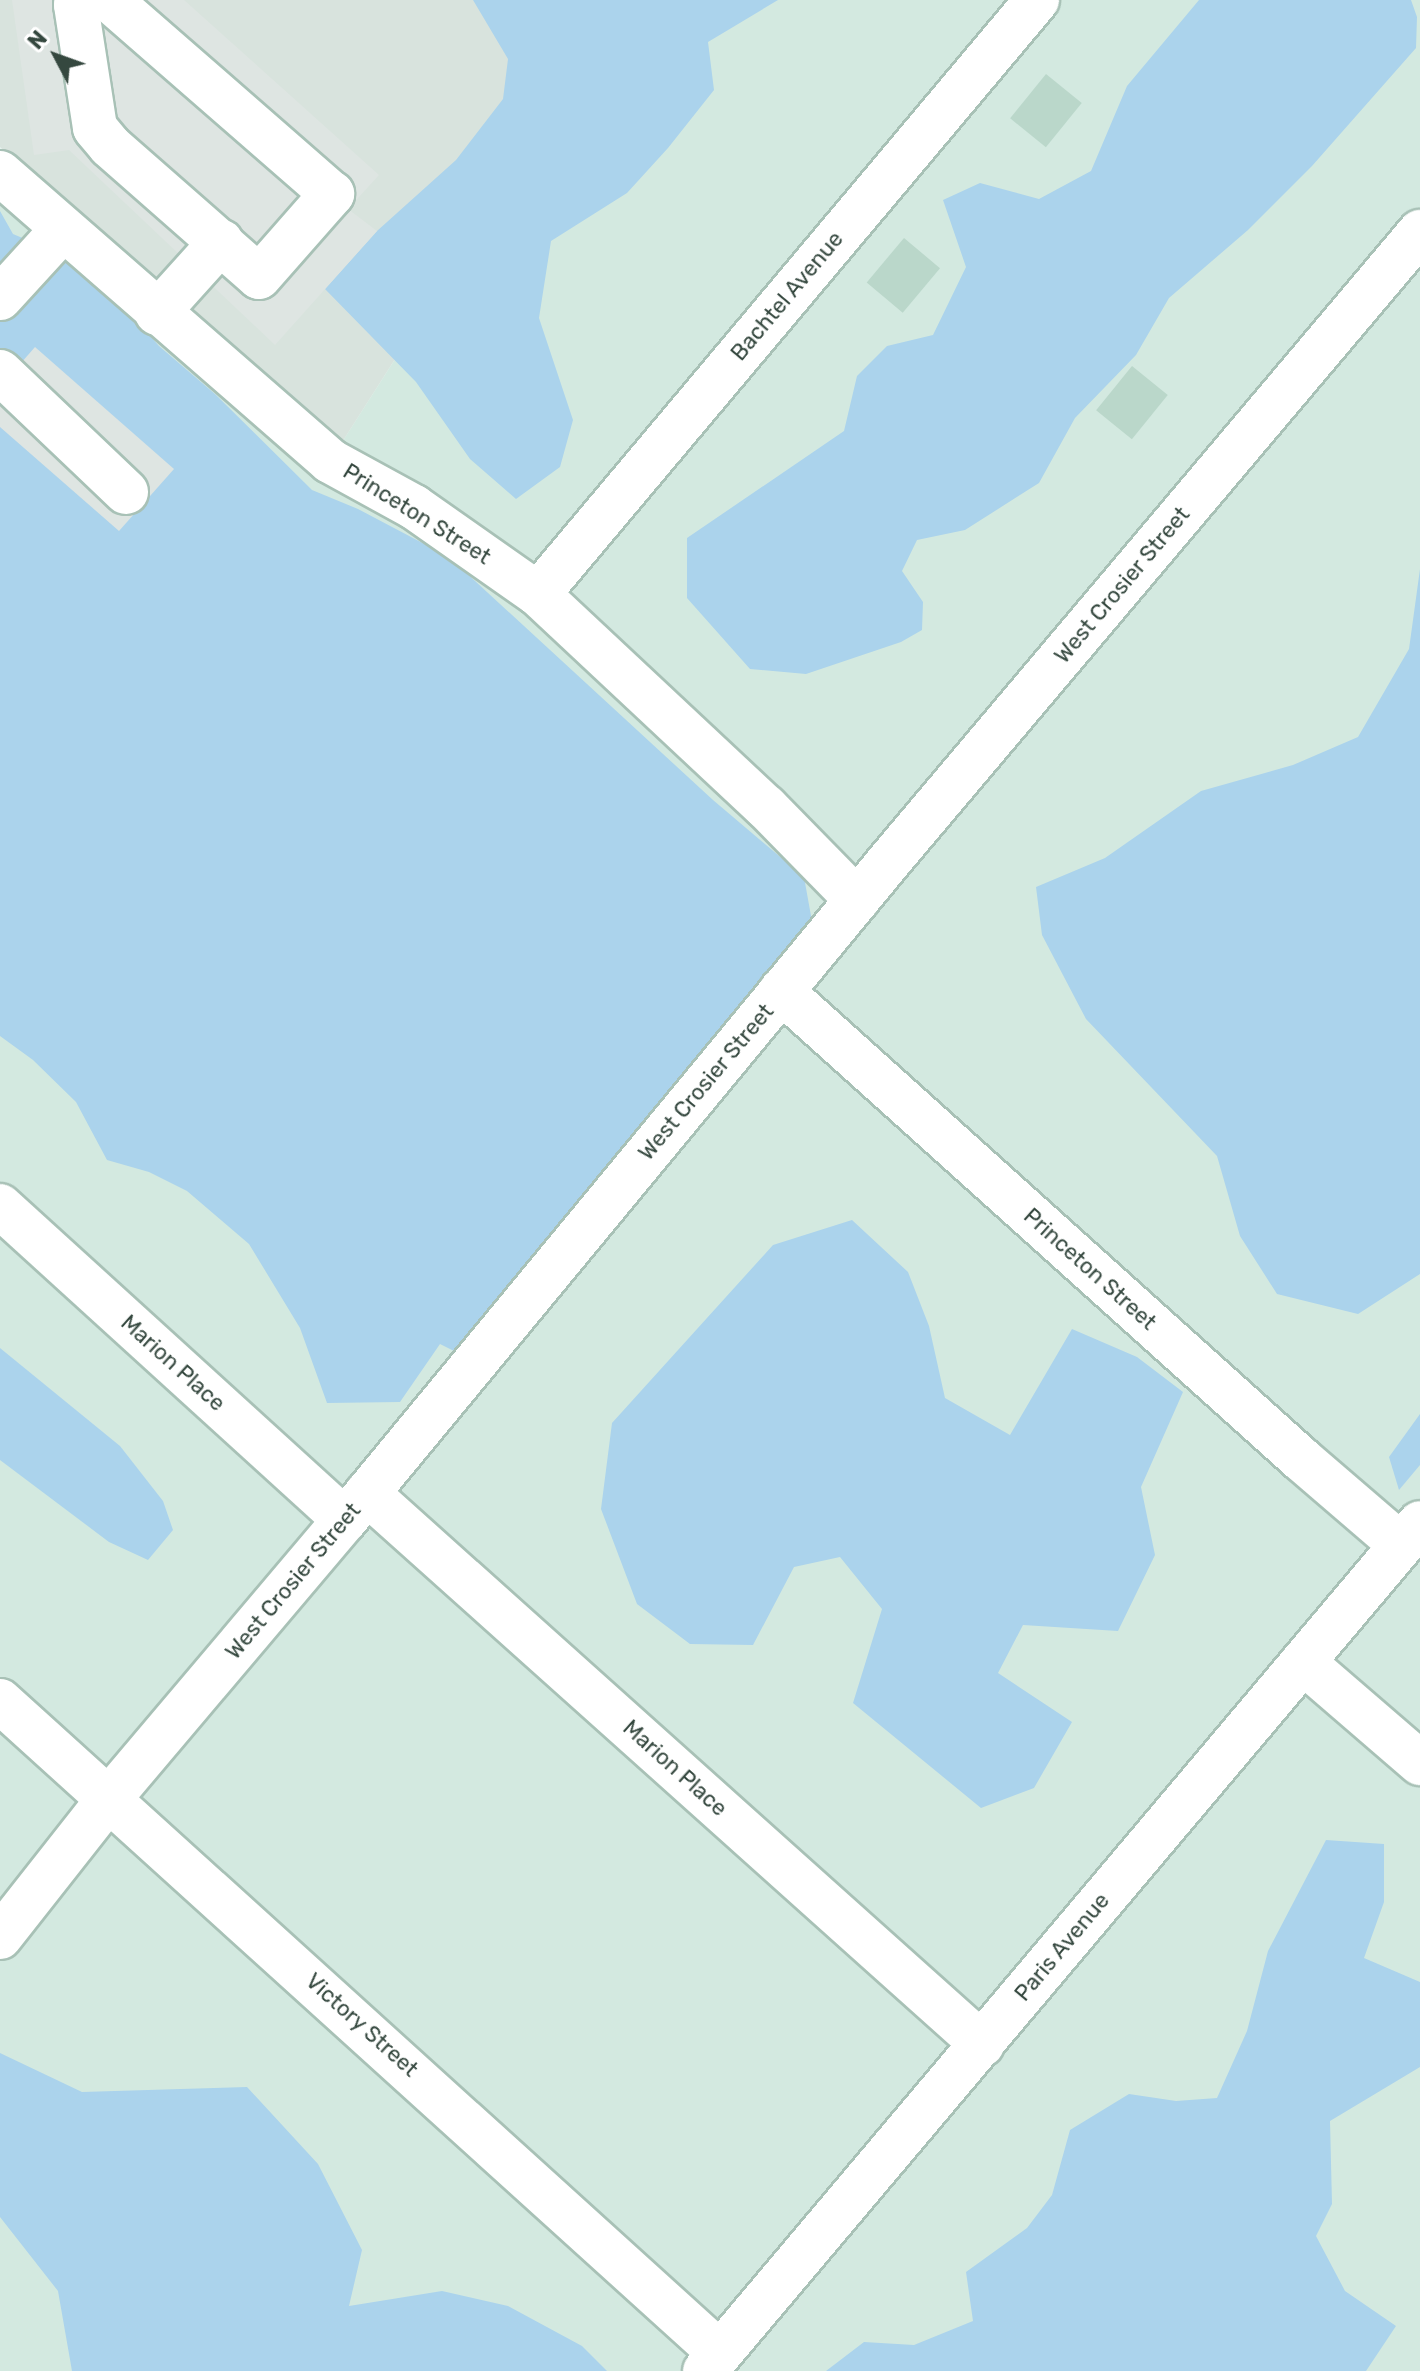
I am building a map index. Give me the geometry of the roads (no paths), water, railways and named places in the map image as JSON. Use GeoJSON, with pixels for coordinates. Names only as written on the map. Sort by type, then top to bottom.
{"type":"FeatureCollection","features":[{"type":"Feature","properties":{"kind":"street"},"geometry":{"type":"LineString","coordinates":[[81,0],[76,5],[95,128],[110,146],[259,277],[332,194],[110,0]]}},
{"type":"Feature","properties":{"kind":"street","name":"Bachtel Avenue"},"geometry":{"type":"LineString","coordinates":[[538,594],[1037,0]]}},
{"type":"Feature","properties":{"kind":"street","name":"Princeton Street"},"geometry":{"type":"LineString","coordinates":[[0,173],[330,461],[414,507],[538,594],[766,807],[857,900]]}},
{"type":"Feature","properties":{"kind":"street"},"geometry":{"type":"LineString","coordinates":[[0,298],[63,229]]}},
{"type":"Feature","properties":{"kind":"street","name":"West Crosier Street"},"geometry":{"type":"LineString","coordinates":[[0,1937],[108,1800],[356,1506],[781,991],[1420,232]]}},
{"type":"Feature","properties":{"kind":"street"},"geometry":{"type":"LineString","coordinates":[[157,313],[221,242]]}},
{"type":"Feature","properties":{"kind":"street"},"geometry":{"type":"LineString","coordinates":[[0,372],[126,492]]}},
{"type":"Feature","properties":{"kind":"street","name":"Princeton Street"},"geometry":{"type":"LineString","coordinates":[[781,991],[1301,1459],[1410,1534]]}},
{"type":"Feature","properties":{"kind":"street","name":"Marion Place"},"geometry":{"type":"LineString","coordinates":[[0,1206],[356,1506],[982,2044]]}},
{"type":"Feature","properties":{"kind":"street","name":"Paris Avenue"},"geometry":{"type":"LineString","coordinates":[[712,2362],[1410,1534]]}},
{"type":"Feature","properties":{"kind":"street"},"geometry":{"type":"LineString","coordinates":[[1303,1662],[1420,1763]]}},
{"type":"Feature","properties":{"kind":"street","name":"Victory Street"},"geometry":{"type":"LineString","coordinates":[[0,1701],[295,1965],[712,2362]]}}]}
